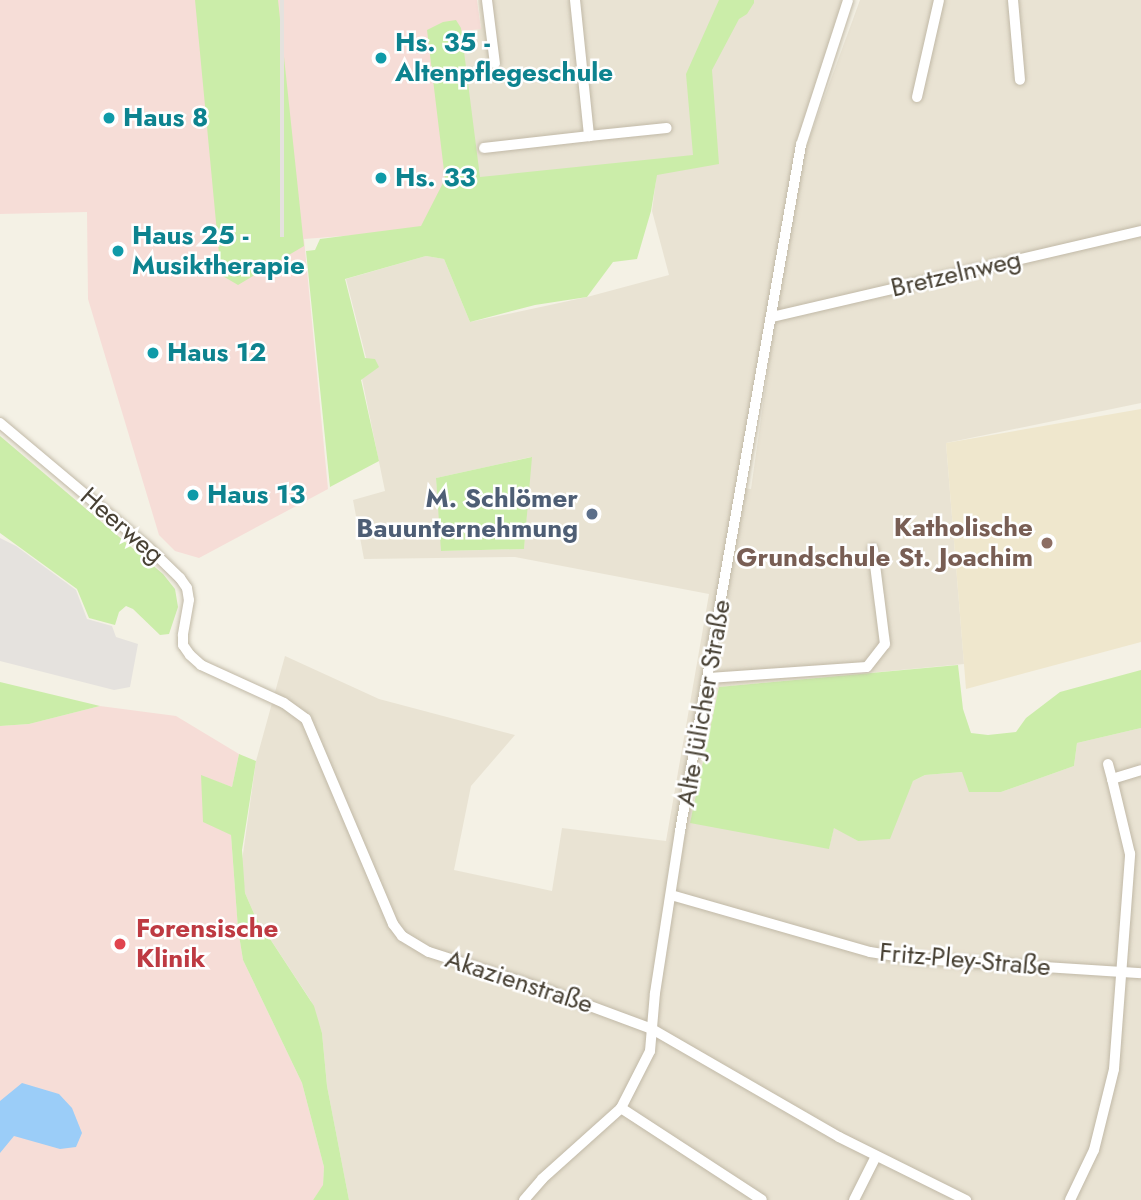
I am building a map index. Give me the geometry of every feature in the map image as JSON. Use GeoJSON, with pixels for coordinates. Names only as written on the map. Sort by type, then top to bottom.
{"type":"FeatureCollection","features":[{"type":"Feature","properties":{"kind":"street"},"geometry":{"type":"LineString","coordinates":[[487,0],[495,64]]}},
{"type":"Feature","properties":{"kind":"street"},"geometry":{"type":"LineString","coordinates":[[575,0],[589,136]]}},
{"type":"Feature","properties":{"kind":"street","name":"Alte Jülicher Straße"},"geometry":{"type":"LineString","coordinates":[[524,1200],[542,1179],[621,1108],[646,1062],[670,895],[801,145],[848,0]]}},
{"type":"Feature","properties":{"kind":"street"},"geometry":{"type":"LineString","coordinates":[[917,97],[939,0]]}},
{"type":"Feature","properties":{"kind":"street"},"geometry":{"type":"LineString","coordinates":[[1013,0],[1020,80]]}},
{"type":"Feature","properties":{"kind":"street"},"geometry":{"type":"LineString","coordinates":[[484,148],[667,128]]}},
{"type":"Feature","properties":{"kind":"street","name":"Bretzelnweg"},"geometry":{"type":"LineString","coordinates":[[772,317],[1141,231]]}},
{"type":"Feature","properties":{"kind":"street","name":"Heerweg"},"geometry":{"type":"LineString","coordinates":[[0,423],[148,547],[180,578],[187,588],[189,600],[183,645],[190,655]]}},
{"type":"Feature","properties":{"kind":"street"},"geometry":{"type":"LineString","coordinates":[[709,678],[867,667],[885,644],[873,549]]}},
{"type":"Feature","properties":{"kind":"street","name":"Akazienstraße"},"geometry":{"type":"LineString","coordinates":[[190,655],[201,665],[284,703],[306,719],[393,924],[402,936],[429,952],[547,989],[652,1028],[876,1156],[966,1200]]}},
{"type":"Feature","properties":{"kind":"street"},"geometry":{"type":"LineString","coordinates":[[1070,1200],[1094,1150],[1105,1109],[1114,1069],[1123,972],[1130,854],[1108,764]]}},
{"type":"Feature","properties":{"kind":"street"},"geometry":{"type":"LineString","coordinates":[[1112,779],[1141,770]]}},
{"type":"Feature","properties":{"kind":"street","name":"Fritz-Pley-Straße"},"geometry":{"type":"LineString","coordinates":[[670,895],[882,954],[1141,973]]}},
{"type":"Feature","properties":{"kind":"street"},"geometry":{"type":"LineString","coordinates":[[621,1108],[762,1200]]}},
{"type":"Feature","properties":{"kind":"street"},"geometry":{"type":"LineString","coordinates":[[854,1200],[876,1156]]}},
{"type":"Feature","properties":{"kind":"shaded area"},"geometry":{"type":"Polygon","coordinates":[[[0,0],[477,0],[481,29],[437,34],[460,227],[304,239],[328,489],[199,558],[175,551],[159,535],[88,299],[87,212],[0,214],[0,0]]]}},
{"type":"Feature","properties":{"kind":"shaded area"},"geometry":{"type":"Polygon","coordinates":[[[280,0],[284,0],[284,237],[280,237],[280,0]]]}},
{"type":"Feature","properties":{"kind":"shaded area"},"geometry":{"type":"Polygon","coordinates":[[[478,0],[849,0],[808,112],[742,488],[751,489],[775,319],[1141,233],[1141,403],[946,443],[964,664],[720,687],[829,848],[834,827],[858,841],[906,796],[913,781],[925,775],[962,772],[1001,792],[1074,766],[1077,743],[1141,728],[1141,1200],[349,1200],[327,1086],[322,1033],[311,1001],[255,916],[245,893],[241,868],[256,761],[285,656],[379,699],[515,735],[471,786],[454,870],[552,891],[562,828],[666,841],[709,594],[515,557],[364,559],[353,500],[385,491],[362,379],[370,373],[346,279],[426,256],[444,259],[470,322],[587,297],[669,275],[652,211],[656,179],[461,225],[438,35],[481,29],[478,0]],[[531,457],[436,478],[442,551],[524,549],[531,457]]]}},
{"type":"Feature","properties":{"kind":"shaded area"},"geometry":{"type":"Polygon","coordinates":[[[860,0],[1141,0],[1141,229],[776,314],[805,150],[860,0]]]}},
{"type":"Feature","properties":{"kind":"shaded area","name":"Katholische Grundschule St. Joachim"},"geometry":{"type":"Polygon","coordinates":[[[1141,409],[1141,642],[966,689],[946,443],[1141,409]]]}},
{"type":"Feature","properties":{"kind":"shaded area"},"geometry":{"type":"Polygon","coordinates":[[[0,538],[16,546],[76,590],[87,619],[112,626],[116,637],[138,644],[130,687],[114,690],[0,661],[0,538]]]}},
{"type":"Feature","properties":{"kind":"shaded area","name":"Forensische Klinik"},"geometry":{"type":"Polygon","coordinates":[[[100,706],[176,716],[239,754],[232,787],[201,776],[231,835],[243,960],[302,1083],[324,1167],[323,1186],[313,1200],[0,1200],[0,726],[29,724],[100,706]]]}},
{"type":"Feature","properties":{"kind":"green space"},"geometry":{"type":"Polygon","coordinates":[[[195,0],[278,0],[304,246],[238,285],[221,275],[195,0]]]}},
{"type":"Feature","properties":{"kind":"green space"},"geometry":{"type":"Polygon","coordinates":[[[719,0],[754,0],[754,3],[747,14],[739,19],[712,70],[719,164],[657,175],[651,211],[637,259],[613,262],[587,297],[535,305],[470,322],[444,259],[426,256],[345,279],[365,358],[375,359],[379,367],[361,380],[379,461],[330,487],[306,251],[315,250],[320,239],[421,226],[445,179],[427,30],[443,22],[456,20],[461,28],[480,177],[693,155],[686,74],[719,0]]]}},
{"type":"Feature","properties":{"kind":"green space"},"geometry":{"type":"Polygon","coordinates":[[[0,436],[163,574],[175,589],[178,607],[169,634],[160,635],[133,609],[126,606],[119,612],[115,625],[89,618],[77,589],[0,533],[0,436]]]}},
{"type":"Feature","properties":{"kind":"green space"},"geometry":{"type":"Polygon","coordinates":[[[532,457],[524,549],[441,551],[436,478],[532,457]]]}},
{"type":"Feature","properties":{"kind":"green space"},"geometry":{"type":"Polygon","coordinates":[[[958,665],[963,709],[971,733],[988,735],[1016,732],[1026,718],[1060,692],[1141,670],[1141,728],[1077,743],[1074,766],[1001,792],[969,792],[962,772],[925,775],[913,781],[890,839],[858,841],[834,828],[829,849],[690,823],[719,687],[958,665]]]}},
{"type":"Feature","properties":{"kind":"green space"},"geometry":{"type":"Polygon","coordinates":[[[0,682],[100,706],[29,724],[0,726],[0,682]]]}},
{"type":"Feature","properties":{"kind":"green space"},"geometry":{"type":"Polygon","coordinates":[[[239,754],[256,761],[242,850],[245,893],[255,916],[314,1006],[322,1033],[327,1086],[349,1200],[313,1200],[323,1185],[324,1167],[302,1083],[243,960],[231,835],[203,822],[201,775],[232,787],[239,754]]]}},
{"type":"Feature","properties":{"kind":"water"},"geometry":{"type":"Polygon","coordinates":[[[22,1083],[59,1094],[72,1108],[82,1133],[76,1147],[60,1149],[14,1136],[0,1153],[0,1101],[22,1083]]]}},
{"type":"Feature","properties":{"kind":"place","name":"Hs. 35 - Altenpflegeschule"},"geometry":{"type":"Point","coordinates":[381,58]}},
{"type":"Feature","properties":{"kind":"place","name":"Haus 8"},"geometry":{"type":"Point","coordinates":[109,118]}},
{"type":"Feature","properties":{"kind":"place","name":"Hs. 33"},"geometry":{"type":"Point","coordinates":[381,178]}},
{"type":"Feature","properties":{"kind":"place","name":"Haus 25 - Musiktherapie"},"geometry":{"type":"Point","coordinates":[118,251]}},
{"type":"Feature","properties":{"kind":"place","name":"Haus 12"},"geometry":{"type":"Point","coordinates":[153,353]}},
{"type":"Feature","properties":{"kind":"place","name":"Haus 13"},"geometry":{"type":"Point","coordinates":[193,495]}},
{"type":"Feature","properties":{"kind":"place","name":"M. Schlömer Bauunternehmung"},"geometry":{"type":"Point","coordinates":[592,514]}},
{"type":"Feature","properties":{"kind":"place","name":"Katholische Grundschule St. Joachim"},"geometry":{"type":"Point","coordinates":[1047,543]}},
{"type":"Feature","properties":{"kind":"place","name":"Forensische Klinik"},"geometry":{"type":"Point","coordinates":[120,944]}}]}
